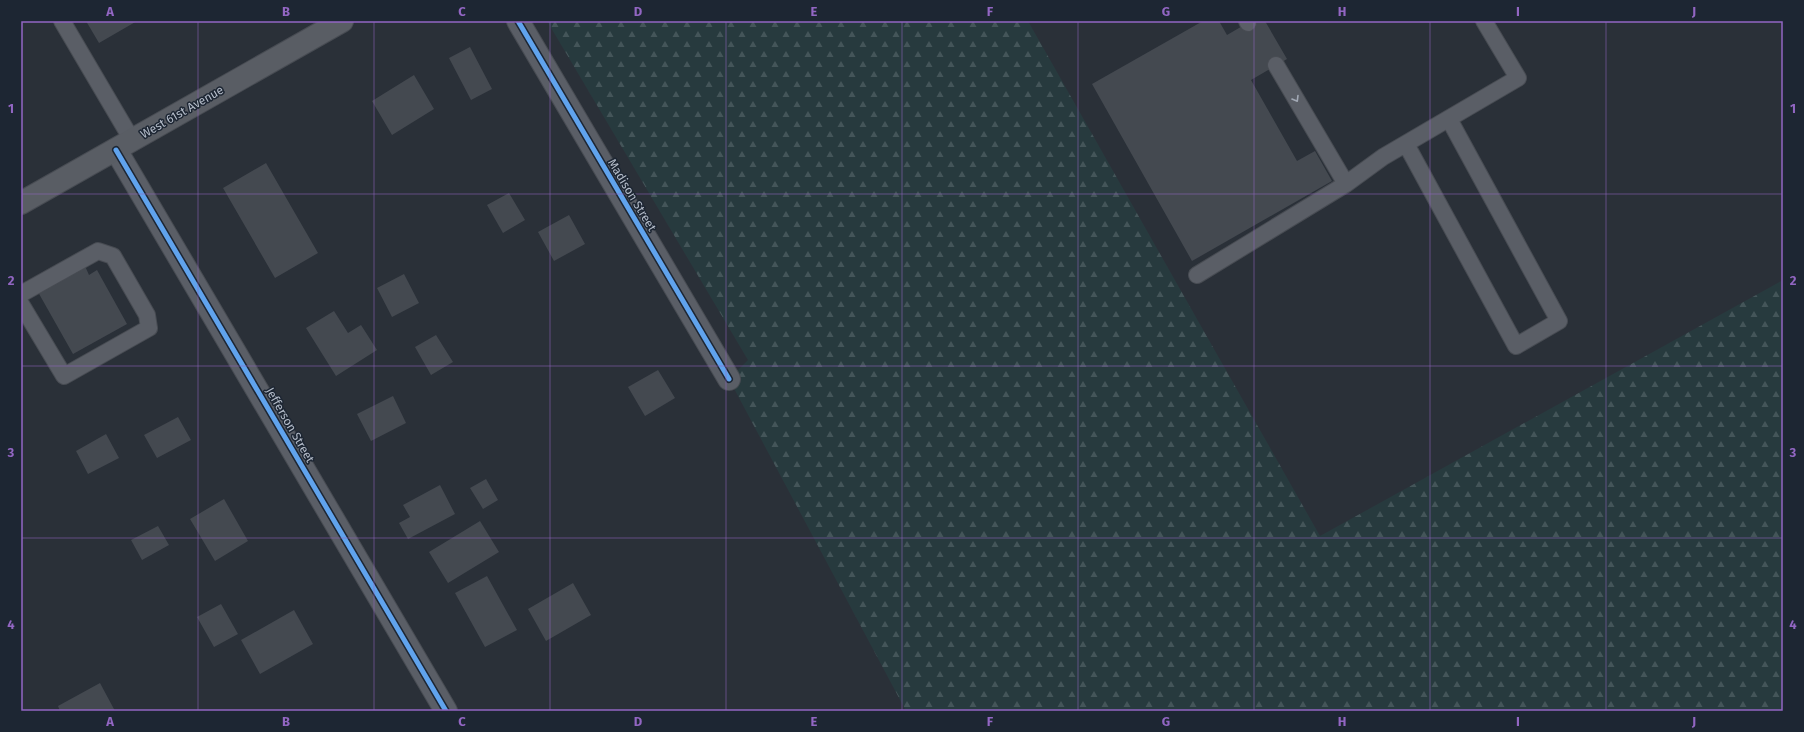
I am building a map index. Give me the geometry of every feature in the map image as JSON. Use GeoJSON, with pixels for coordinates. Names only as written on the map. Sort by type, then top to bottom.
{"type":"FeatureCollection","features":[{"type":"Feature","properties":{"kind":"main road","name":"West 61st Avenue"},"geometry":{"type":"LineString","coordinates":[[21,203],[342,21]]}},
{"type":"Feature","properties":{"kind":"street","name":"Madison Street"},"geometry":{"type":"LineString","coordinates":[[518,21],[729,379]]}},
{"type":"Feature","properties":{"kind":"street","name":"Jefferson Street"},"geometry":{"type":"LineString","coordinates":[[124,145],[446,711]]}},
{"type":"Feature","properties":{"kind":"lane"},"geometry":{"type":"LineString","coordinates":[[62,21],[124,145]]}},
{"type":"Feature","properties":{"kind":"lane"},"geometry":{"type":"LineString","coordinates":[[1197,275],[1346,184],[1383,157],[1518,78],[1484,21]]}},
{"type":"Feature","properties":{"kind":"lane"},"geometry":{"type":"LineString","coordinates":[[1276,65],[1346,184]]}},
{"type":"Feature","properties":{"kind":"lane"},"geometry":{"type":"LineString","coordinates":[[1406,144],[1516,346],[1559,321],[1449,119]]}},
{"type":"Feature","properties":{"kind":"lane"},"geometry":{"type":"LineString","coordinates":[[21,294],[98,251],[113,256],[147,315],[149,328],[64,376],[21,304]]}},
{"type":"Feature","properties":{"kind":"green space"},"geometry":{"type":"Polygon","coordinates":[[[547,21],[1028,21],[1320,536],[1783,280],[1783,711],[906,711],[729,379],[748,360],[547,21]]]}},
{"type":"Feature","properties":{"kind":"building"},"geometry":{"type":"Polygon","coordinates":[[[86,21],[137,21],[99,43],[86,21]]]}},
{"type":"Feature","properties":{"kind":"building"},"geometry":{"type":"Polygon","coordinates":[[[1203,21],[1219,21],[1227,35],[1251,21],[1265,21],[1287,59],[1251,80],[1297,161],[1315,151],[1332,181],[1192,261],[1092,84],[1203,21]]]}},
{"type":"Feature","properties":{"kind":"building"},"geometry":{"type":"Polygon","coordinates":[[[470,47],[492,89],[471,100],[449,58],[470,47]]]}},
{"type":"Feature","properties":{"kind":"building"},"geometry":{"type":"Polygon","coordinates":[[[414,75],[434,109],[392,135],[372,101],[414,75]]]}},
{"type":"Feature","properties":{"kind":"building"},"geometry":{"type":"Polygon","coordinates":[[[266,163],[318,253],[275,278],[223,188],[266,163]]]}},
{"type":"Feature","properties":{"kind":"building"},"geometry":{"type":"Polygon","coordinates":[[[509,193],[525,220],[503,233],[487,205],[509,193]]]}},
{"type":"Feature","properties":{"kind":"building"},"geometry":{"type":"Polygon","coordinates":[[[569,215],[585,244],[554,261],[538,232],[569,215]]]}},
{"type":"Feature","properties":{"kind":"building"},"geometry":{"type":"Polygon","coordinates":[[[85,266],[89,275],[97,270],[127,324],[73,354],[38,292],[85,266]]]}},
{"type":"Feature","properties":{"kind":"building"},"geometry":{"type":"Polygon","coordinates":[[[404,274],[419,303],[392,317],[377,288],[404,274]]]}},
{"type":"Feature","properties":{"kind":"building"},"geometry":{"type":"Polygon","coordinates":[[[334,311],[348,333],[361,325],[377,350],[336,376],[306,328],[334,311]]]}},
{"type":"Feature","properties":{"kind":"building"},"geometry":{"type":"Polygon","coordinates":[[[436,335],[453,362],[431,375],[415,347],[436,335]]]}},
{"type":"Feature","properties":{"kind":"building"},"geometry":{"type":"Polygon","coordinates":[[[658,370],[675,398],[645,416],[628,387],[658,370]]]}},
{"type":"Feature","properties":{"kind":"building"},"geometry":{"type":"Polygon","coordinates":[[[393,396],[406,423],[371,441],[357,414],[393,396]]]}},
{"type":"Feature","properties":{"kind":"building"},"geometry":{"type":"Polygon","coordinates":[[[178,417],[191,440],[157,458],[144,435],[178,417]]]}},
{"type":"Feature","properties":{"kind":"building"},"geometry":{"type":"Polygon","coordinates":[[[106,434],[119,458],[88,474],[76,451],[106,434]]]}},
{"type":"Feature","properties":{"kind":"building"},"geometry":{"type":"Polygon","coordinates":[[[486,479],[498,500],[483,509],[470,488],[486,479]]]}},
{"type":"Feature","properties":{"kind":"building"},"geometry":{"type":"Polygon","coordinates":[[[440,485],[455,514],[408,539],[399,523],[410,517],[403,505],[440,485]]]}},
{"type":"Feature","properties":{"kind":"building"},"geometry":{"type":"Polygon","coordinates":[[[224,499],[248,541],[215,561],[190,519],[224,499]]]}},
{"type":"Feature","properties":{"kind":"building"},"geometry":{"type":"Polygon","coordinates":[[[480,521],[499,552],[448,583],[429,552],[480,521]]]}},
{"type":"Feature","properties":{"kind":"building"},"geometry":{"type":"Polygon","coordinates":[[[158,526],[169,545],[142,560],[131,540],[158,526]]]}},
{"type":"Feature","properties":{"kind":"building"},"geometry":{"type":"Polygon","coordinates":[[[487,576],[517,630],[485,647],[455,593],[487,576]]]}},
{"type":"Feature","properties":{"kind":"building"},"geometry":{"type":"Polygon","coordinates":[[[573,583],[591,615],[546,641],[528,609],[573,583]]]}},
{"type":"Feature","properties":{"kind":"building"},"geometry":{"type":"Polygon","coordinates":[[[221,604],[238,634],[214,647],[197,617],[221,604]]]}},
{"type":"Feature","properties":{"kind":"building"},"geometry":{"type":"Polygon","coordinates":[[[294,610],[313,644],[260,674],[241,640],[294,610]]]}},
{"type":"Feature","properties":{"kind":"building"},"geometry":{"type":"Polygon","coordinates":[[[100,683],[115,711],[60,711],[58,706],[100,683]]]}},
{"type":"Feature","properties":{"kind":"cycle path"},"geometry":{"type":"LineString","coordinates":[[518,21],[729,379]]}},
{"type":"Feature","properties":{"kind":"cycle path"},"geometry":{"type":"LineString","coordinates":[[116,150],[446,711]]}}]}
